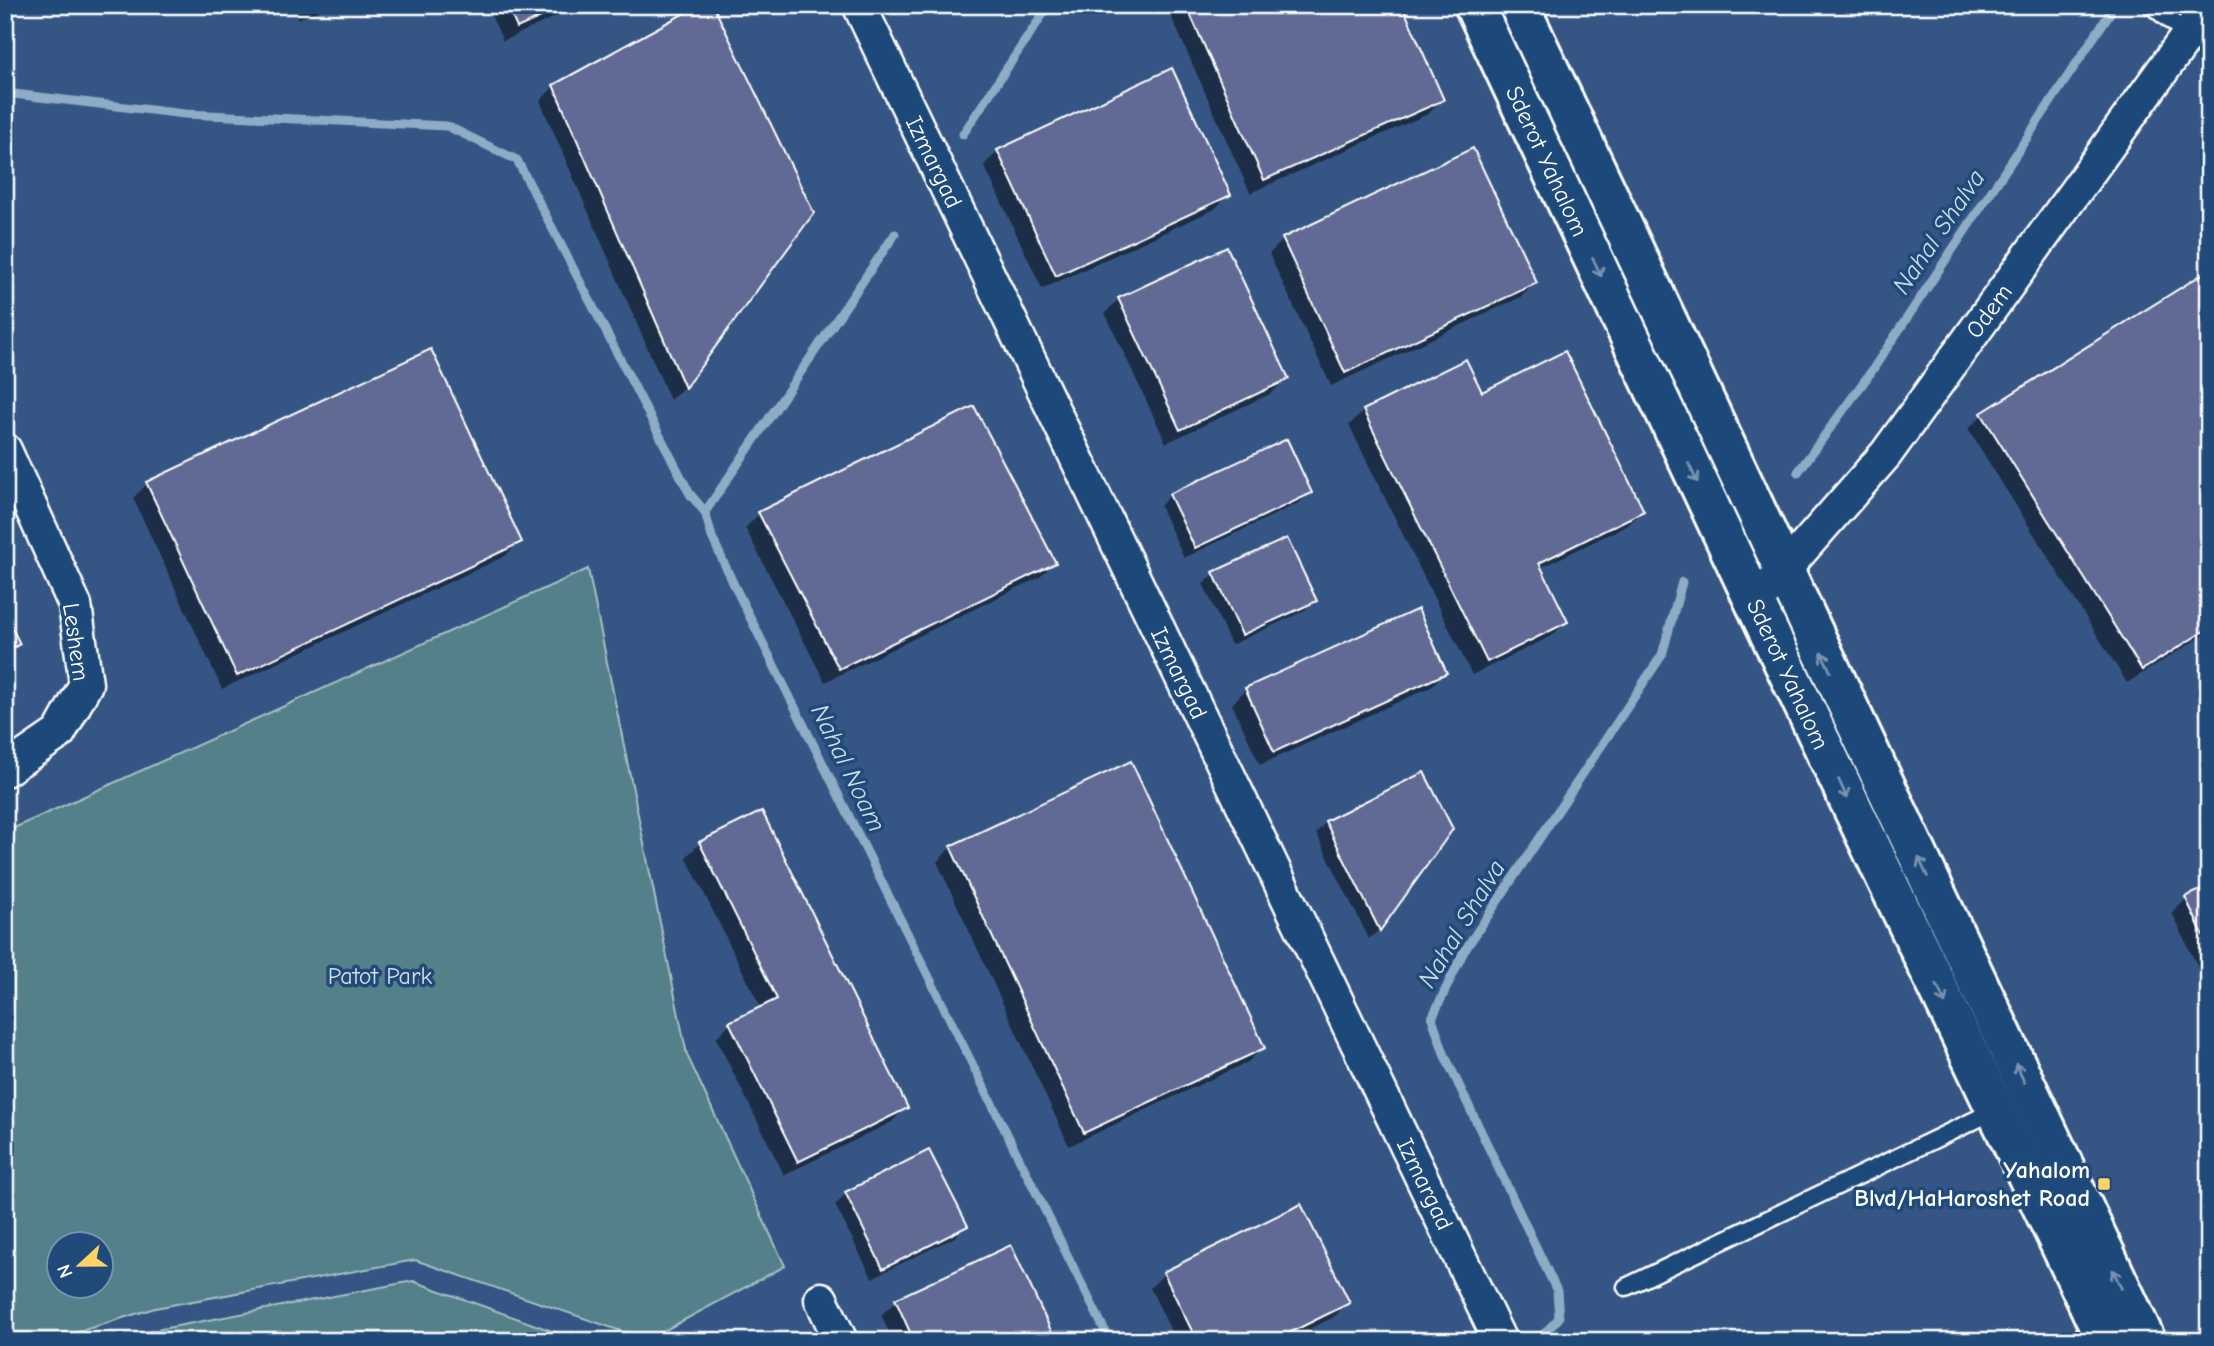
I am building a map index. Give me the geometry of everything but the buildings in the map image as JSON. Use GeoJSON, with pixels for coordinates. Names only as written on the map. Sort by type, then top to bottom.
{"type":"FeatureCollection","features":[{"type":"Feature","properties":{"kind":"street","name":"Izmargad"},"geometry":{"type":"LineString","coordinates":[[859,5],[1500,1341]]}},
{"type":"Feature","properties":{"kind":"street","name":"Sderot Yahalom"},"geometry":{"type":"LineString","coordinates":[[1474,5],[2106,1341]]}},
{"type":"Feature","properties":{"kind":"street","name":"Sderot Yahalom"},"geometry":{"type":"LineString","coordinates":[[1519,5],[2146,1341]]}},
{"type":"Feature","properties":{"kind":"street","name":"Odem"},"geometry":{"type":"LineString","coordinates":[[1755,603],[1886,454],[2188,34],[2206,5]]}},
{"type":"Feature","properties":{"kind":"street","name":"Leshem"},"geometry":{"type":"LineString","coordinates":[[5,450],[75,605],[86,684],[59,733],[5,771]]}},
{"type":"Feature","properties":{"kind":"street"},"geometry":{"type":"LineString","coordinates":[[821,1299],[841,1341]]}},
{"type":"Feature","properties":{"kind":"lane"},"geometry":{"type":"LineString","coordinates":[[2151,5],[2188,34]]}},
{"type":"Feature","properties":{"kind":"lane"},"geometry":{"type":"LineString","coordinates":[[1626,1287],[1996,1110]]}},
{"type":"Feature","properties":{"kind":"shaded area"},"geometry":{"type":"Polygon","coordinates":[[[5,5],[2209,5],[2209,1341],[5,1341],[5,5]]]}},
{"type":"Feature","properties":{"kind":"green space","name":"Patot Park"},"geometry":{"type":"Polygon","coordinates":[[[588,569],[687,1055],[785,1266],[647,1340],[415,1260],[155,1308],[49,1341],[5,1341],[5,832],[588,569]]]}},
{"type":"Feature","properties":{"kind":"green space"},"geometry":{"type":"Polygon","coordinates":[[[413,1281],[580,1341],[113,1341],[135,1334],[413,1281]]]}},
{"type":"Feature","properties":{"kind":"waterway","name":"Nahal Noam"},"geometry":{"type":"LineString","coordinates":[[963,134],[1049,5]]}},
{"type":"Feature","properties":{"kind":"waterway","name":"Nahal Shalva"},"geometry":{"type":"LineString","coordinates":[[1798,472],[1871,372],[2110,13]]}},
{"type":"Feature","properties":{"kind":"waterway"},"geometry":{"type":"LineString","coordinates":[[5,93],[185,114],[447,126],[517,160],[690,494],[705,512]]}},
{"type":"Feature","properties":{"kind":"waterway","name":"Nahal Noam"},"geometry":{"type":"LineString","coordinates":[[895,234],[705,512],[712,537],[734,585],[1110,1341]]}},
{"type":"Feature","properties":{"kind":"waterway","name":"Nahal Shalva"},"geometry":{"type":"LineString","coordinates":[[1541,1337],[1559,1318],[1557,1291],[1445,1056],[1432,1018],[1463,953],[1662,655],[1682,582]]}},
{"type":"Feature","properties":{"kind":"place","name":"Yahalom Blvd/HaHaroshet Road"},"geometry":{"type":"Point","coordinates":[2104,1184]}}]}
